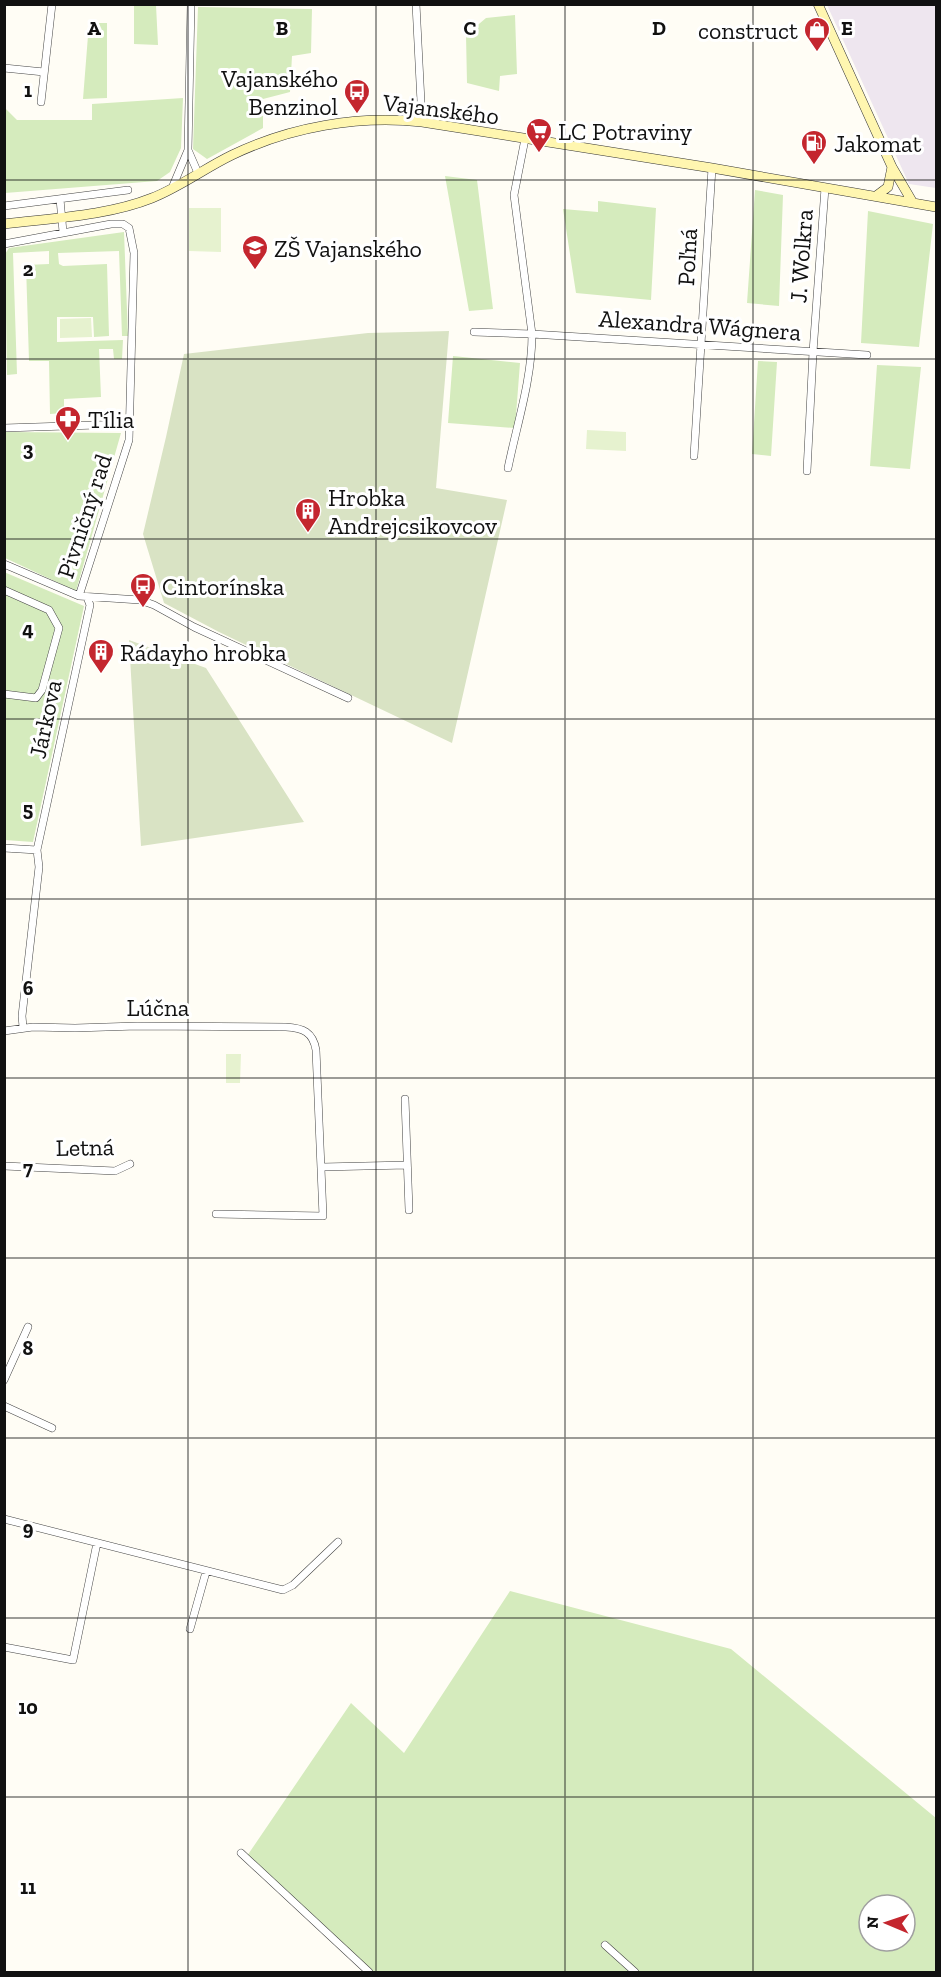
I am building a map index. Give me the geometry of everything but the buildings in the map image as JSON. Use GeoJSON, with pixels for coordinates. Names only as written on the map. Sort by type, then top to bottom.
{"type":"FeatureCollection","features":[{"type":"Feature","properties":{"kind":"main road"},"geometry":{"type":"LineString","coordinates":[[818,4],[892,166],[913,203]]}},
{"type":"Feature","properties":{"kind":"main road","name":"Vajanského"},"geometry":{"type":"LineString","coordinates":[[4,224],[114,210],[152,198],[246,148],[293,132],[373,119],[422,122],[712,168],[936,207]]}},
{"type":"Feature","properties":{"kind":"main road"},"geometry":{"type":"LineString","coordinates":[[876,196],[888,187],[892,166]]}},
{"type":"Feature","properties":{"kind":"street"},"geometry":{"type":"LineString","coordinates":[[41,102],[52,4]]}},
{"type":"Feature","properties":{"kind":"street"},"geometry":{"type":"LineString","coordinates":[[172,188],[188,150],[191,4]]}},
{"type":"Feature","properties":{"kind":"street"},"geometry":{"type":"LineString","coordinates":[[416,4],[422,122]]}},
{"type":"Feature","properties":{"kind":"street"},"geometry":{"type":"LineString","coordinates":[[4,68],[44,72]]}},
{"type":"Feature","properties":{"kind":"street"},"geometry":{"type":"LineString","coordinates":[[508,468],[530,365],[532,334],[514,195],[525,139]]}},
{"type":"Feature","properties":{"kind":"street"},"geometry":{"type":"LineString","coordinates":[[188,150],[198,173]]}},
{"type":"Feature","properties":{"kind":"street","name":"Poľná"},"geometry":{"type":"LineString","coordinates":[[694,456],[712,168]]}},
{"type":"Feature","properties":{"kind":"street","name":"J. Wolkra"},"geometry":{"type":"LineString","coordinates":[[807,471],[825,188]]}},
{"type":"Feature","properties":{"kind":"street"},"geometry":{"type":"LineString","coordinates":[[4,206],[128,190]]}},
{"type":"Feature","properties":{"kind":"street"},"geometry":{"type":"LineString","coordinates":[[4,244],[63,232],[60,199]]}},
{"type":"Feature","properties":{"kind":"street","name":"Pivničný rad"},"geometry":{"type":"LineString","coordinates":[[63,232],[123,224],[129,228],[134,253],[129,441],[83,597]]}},
{"type":"Feature","properties":{"kind":"street","name":"Alexandra Wágnera"},"geometry":{"type":"LineString","coordinates":[[474,332],[867,355]]}},
{"type":"Feature","properties":{"kind":"street"},"geometry":{"type":"LineString","coordinates":[[4,428],[128,424]]}},
{"type":"Feature","properties":{"kind":"street"},"geometry":{"type":"LineString","coordinates":[[4,564],[83,597],[140,600],[154,605],[194,627],[348,698]]}},
{"type":"Feature","properties":{"kind":"street"},"geometry":{"type":"LineString","coordinates":[[4,590],[49,610],[58,628],[42,690],[36,698],[4,694]]}},
{"type":"Feature","properties":{"kind":"street","name":"Járkova"},"geometry":{"type":"LineString","coordinates":[[23,1027],[22,1016],[39,867],[37,850],[90,605],[83,597]]}},
{"type":"Feature","properties":{"kind":"street"},"geometry":{"type":"LineString","coordinates":[[4,848],[37,850]]}},
{"type":"Feature","properties":{"kind":"street","name":"Lúčna"},"geometry":{"type":"LineString","coordinates":[[4,1031],[23,1027],[286,1027],[304,1030],[315,1041],[322,1167]]}},
{"type":"Feature","properties":{"kind":"street"},"geometry":{"type":"LineString","coordinates":[[405,1099],[409,1210]]}},
{"type":"Feature","properties":{"kind":"street","name":"Letná"},"geometry":{"type":"LineString","coordinates":[[4,1166],[115,1171],[130,1164]]}},
{"type":"Feature","properties":{"kind":"street"},"geometry":{"type":"LineString","coordinates":[[216,1214],[323,1216],[322,1167],[407,1165]]}},
{"type":"Feature","properties":{"kind":"street"},"geometry":{"type":"LineString","coordinates":[[4,1380],[28,1327]]}},
{"type":"Feature","properties":{"kind":"street"},"geometry":{"type":"LineString","coordinates":[[4,1406],[52,1428]]}},
{"type":"Feature","properties":{"kind":"street"},"geometry":{"type":"LineString","coordinates":[[4,1519],[284,1590],[293,1585],[338,1542]]}},
{"type":"Feature","properties":{"kind":"street"},"geometry":{"type":"LineString","coordinates":[[4,1647],[73,1660],[97,1543]]}},
{"type":"Feature","properties":{"kind":"street"},"geometry":{"type":"LineString","coordinates":[[190,1629],[206,1572]]}},
{"type":"Feature","properties":{"kind":"street"},"geometry":{"type":"LineString","coordinates":[[241,1853],[369,1972]]}},
{"type":"Feature","properties":{"kind":"street"},"geometry":{"type":"LineString","coordinates":[[605,1945],[635,1972]]}},
{"type":"Feature","properties":{"kind":"shaded area"},"geometry":{"type":"Polygon","coordinates":[[[827,5],[936,5],[936,188],[909,184],[827,5]]]}},
{"type":"Feature","properties":{"kind":"green space"},"geometry":{"type":"Polygon","coordinates":[[[134,5],[156,5],[158,45],[134,44],[134,5]]]}},
{"type":"Feature","properties":{"kind":"green space"},"geometry":{"type":"Polygon","coordinates":[[[198,7],[312,9],[311,53],[292,56],[290,92],[263,99],[263,128],[207,159],[193,149],[198,7]]]}},
{"type":"Feature","properties":{"kind":"green space"},"geometry":{"type":"Polygon","coordinates":[[[515,15],[517,74],[500,76],[499,91],[467,83],[466,35],[486,18],[515,15]]]}},
{"type":"Feature","properties":{"kind":"green space"},"geometry":{"type":"Polygon","coordinates":[[[89,23],[107,23],[107,98],[83,99],[89,23]]]}},
{"type":"Feature","properties":{"kind":"green space"},"geometry":{"type":"Polygon","coordinates":[[[183,98],[181,148],[170,172],[157,181],[5,193],[5,108],[17,120],[92,120],[92,104],[183,98]]]}},
{"type":"Feature","properties":{"kind":"green space"},"geometry":{"type":"Polygon","coordinates":[[[445,176],[477,180],[493,309],[469,311],[445,176]]]}},
{"type":"Feature","properties":{"kind":"green space"},"geometry":{"type":"Polygon","coordinates":[[[755,190],[783,195],[779,306],[747,303],[755,190]]]}},
{"type":"Feature","properties":{"kind":"green space"},"geometry":{"type":"Polygon","coordinates":[[[598,201],[656,208],[651,300],[576,293],[563,209],[598,212],[598,201]]]}},
{"type":"Feature","properties":{"kind":"green space"},"geometry":{"type":"Polygon","coordinates":[[[189,208],[221,208],[221,252],[189,251],[189,208]]]}},
{"type":"Feature","properties":{"kind":"green space"},"geometry":{"type":"Polygon","coordinates":[[[868,211],[933,224],[919,347],[861,343],[868,211]]]}},
{"type":"Feature","properties":{"kind":"green space"},"geometry":{"type":"Polygon","coordinates":[[[124,232],[128,336],[122,336],[119,251],[58,253],[59,264],[63,266],[107,264],[109,336],[94,337],[93,317],[57,317],[57,342],[123,340],[122,359],[114,359],[113,349],[99,349],[101,397],[64,399],[64,413],[50,414],[49,361],[29,361],[26,265],[49,264],[49,251],[13,253],[17,374],[7,375],[5,254],[9,248],[124,232]]]}},
{"type":"Feature","properties":{"kind":"green space"},"geometry":{"type":"Polygon","coordinates":[[[91,318],[92,337],[60,338],[60,319],[91,318]]]}},
{"type":"Feature","properties":{"kind":"green space"},"geometry":{"type":"Polygon","coordinates":[[[449,331],[436,488],[507,500],[452,743],[219,632],[164,603],[143,534],[184,354],[368,333],[449,331]]]}},
{"type":"Feature","properties":{"kind":"green space"},"geometry":{"type":"Polygon","coordinates":[[[453,356],[520,363],[515,428],[448,423],[453,356]]]}},
{"type":"Feature","properties":{"kind":"green space"},"geometry":{"type":"Polygon","coordinates":[[[758,361],[777,362],[771,456],[752,454],[758,361]]]}},
{"type":"Feature","properties":{"kind":"green space"},"geometry":{"type":"Polygon","coordinates":[[[877,365],[921,367],[910,469],[870,466],[877,365]]]}},
{"type":"Feature","properties":{"kind":"green space"},"geometry":{"type":"Polygon","coordinates":[[[587,430],[626,432],[626,451],[586,449],[587,430]]]}},
{"type":"Feature","properties":{"kind":"green space"},"geometry":{"type":"Polygon","coordinates":[[[5,432],[121,433],[76,591],[5,558],[5,432]]]}},
{"type":"Feature","properties":{"kind":"green space"},"geometry":{"type":"Polygon","coordinates":[[[4,572],[84,606],[33,842],[5,840],[4,572]]]}},
{"type":"Feature","properties":{"kind":"green space"},"geometry":{"type":"Polygon","coordinates":[[[129,640],[206,668],[304,822],[141,846],[129,640]]]}},
{"type":"Feature","properties":{"kind":"green space"},"geometry":{"type":"Polygon","coordinates":[[[226,1054],[241,1054],[240,1083],[226,1083],[226,1054]]]}},
{"type":"Feature","properties":{"kind":"green space"},"geometry":{"type":"Polygon","coordinates":[[[510,1591],[731,1649],[936,1818],[936,1972],[372,1972],[247,1856],[351,1703],[404,1753],[510,1591]]]}},
{"type":"Feature","properties":{"kind":"place","name":"construct"},"geometry":{"type":"Point","coordinates":[817,53]}},
{"type":"Feature","properties":{"kind":"place","name":"Vajanského Benzinol"},"geometry":{"type":"Point","coordinates":[357,115]}},
{"type":"Feature","properties":{"kind":"place","name":"LC Potraviny"},"geometry":{"type":"Point","coordinates":[539,154]}},
{"type":"Feature","properties":{"kind":"place","name":"Jakomat"},"geometry":{"type":"Point","coordinates":[814,166]}},
{"type":"Feature","properties":{"kind":"place","name":"ZŠ Vajanského"},"geometry":{"type":"Point","coordinates":[255,271]}},
{"type":"Feature","properties":{"kind":"place","name":"Tília"},"geometry":{"type":"Point","coordinates":[68,442]}},
{"type":"Feature","properties":{"kind":"place","name":"Hrobka Andrejcsikovcov"},"geometry":{"type":"Point","coordinates":[308,534]}},
{"type":"Feature","properties":{"kind":"place","name":"Cintorínska"},"geometry":{"type":"Point","coordinates":[143,609]}},
{"type":"Feature","properties":{"kind":"place","name":"Rádayho hrobka"},"geometry":{"type":"Point","coordinates":[101,675]}}]}
